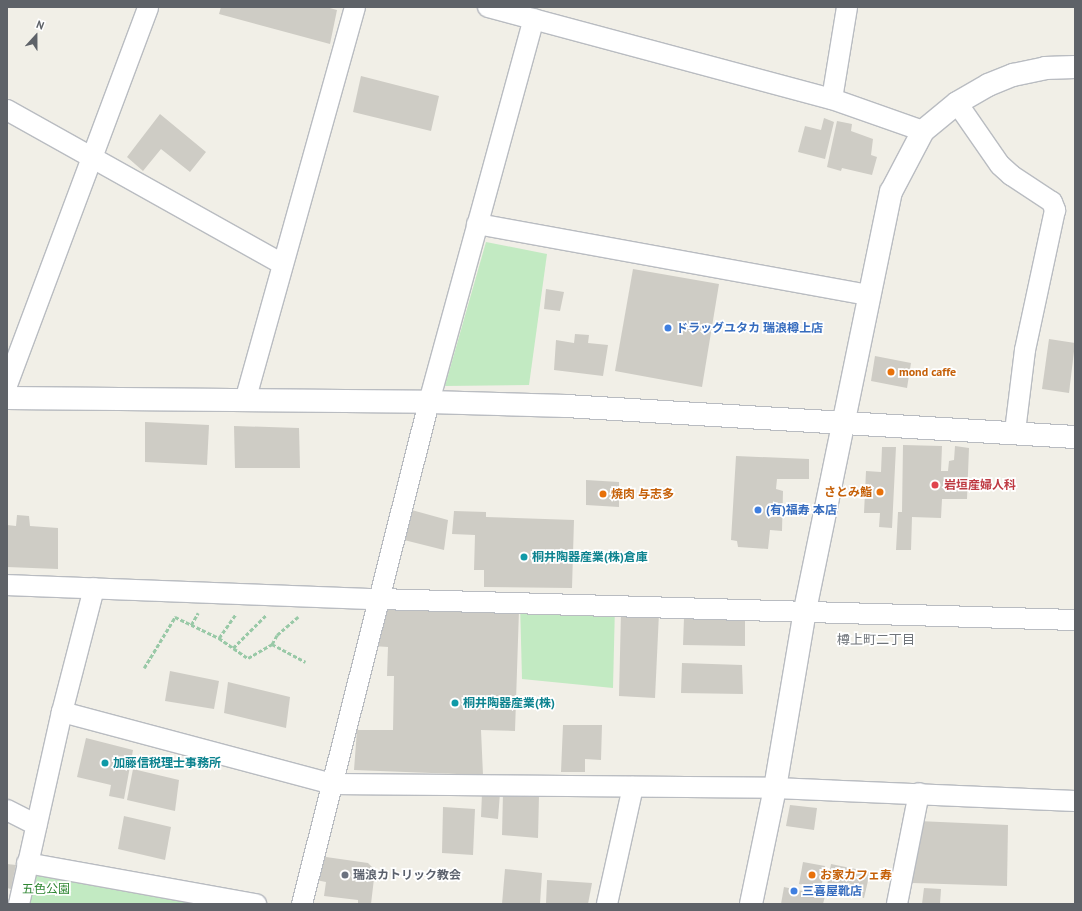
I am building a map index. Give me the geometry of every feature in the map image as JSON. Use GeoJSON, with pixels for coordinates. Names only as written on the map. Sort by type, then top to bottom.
{"type":"FeatureCollection","features":[{"type":"Feature","properties":{"kind":"street"},"geometry":{"type":"LineString","coordinates":[[7,385],[94,158],[148,7]]}},
{"type":"Feature","properties":{"kind":"street"},"geometry":{"type":"LineString","coordinates":[[245,401],[355,7]]}},
{"type":"Feature","properties":{"kind":"street"},"geometry":{"type":"LineString","coordinates":[[488,7],[832,99],[923,131]]}},
{"type":"Feature","properties":{"kind":"street"},"geometry":{"type":"LineString","coordinates":[[832,99],[847,7]]}},
{"type":"Feature","properties":{"kind":"street"},"geometry":{"type":"LineString","coordinates":[[302,904],[429,402],[534,19]]}},
{"type":"Feature","properties":{"kind":"street"},"geometry":{"type":"LineString","coordinates":[[751,904],[774,788],[805,610],[891,192],[923,131],[957,103],[988,85],[1013,75],[1045,68],[1075,67]]}},
{"type":"Feature","properties":{"kind":"street"},"geometry":{"type":"LineString","coordinates":[[957,103],[1000,164],[1011,175],[1052,202],[1055,210],[1025,350],[1015,432]]}},
{"type":"Feature","properties":{"kind":"street"},"geometry":{"type":"LineString","coordinates":[[7,110],[283,264]]}},
{"type":"Feature","properties":{"kind":"street"},"geometry":{"type":"LineString","coordinates":[[477,224],[869,295]]}},
{"type":"Feature","properties":{"kind":"street"},"geometry":{"type":"LineString","coordinates":[[7,398],[429,402],[566,406],[843,424],[1015,432],[1075,437]]}},
{"type":"Feature","properties":{"kind":"street"},"geometry":{"type":"LineString","coordinates":[[7,585],[379,599],[805,610],[1075,620]]}},
{"type":"Feature","properties":{"kind":"street"},"geometry":{"type":"LineString","coordinates":[[19,904],[62,712],[94,588]]}},
{"type":"Feature","properties":{"kind":"street"},"geometry":{"type":"LineString","coordinates":[[62,712],[332,784],[774,788],[1075,801]]}},
{"type":"Feature","properties":{"kind":"street"},"geometry":{"type":"LineString","coordinates":[[607,904],[633,787]]}},
{"type":"Feature","properties":{"kind":"street"},"geometry":{"type":"LineString","coordinates":[[897,904],[919,794]]}},
{"type":"Feature","properties":{"kind":"street"},"geometry":{"type":"LineString","coordinates":[[7,810],[36,825]]}},
{"type":"Feature","properties":{"kind":"street"},"geometry":{"type":"LineString","coordinates":[[27,863],[256,904]]}},
{"type":"Feature","properties":{"kind":"path"},"geometry":{"type":"LineString","coordinates":[[233,648],[269,611]]}},
{"type":"Feature","properties":{"kind":"path"},"geometry":{"type":"LineString","coordinates":[[219,638],[237,612]]}},
{"type":"Feature","properties":{"kind":"path"},"geometry":{"type":"LineString","coordinates":[[144,668],[175,618],[219,638],[248,658],[272,644],[277,635],[300,615]]}},
{"type":"Feature","properties":{"kind":"path"},"geometry":{"type":"LineString","coordinates":[[272,644],[306,662]]}},
{"type":"Feature","properties":{"kind":"green space"},"geometry":{"type":"Polygon","coordinates":[[[486,242],[547,254],[529,385],[445,386],[486,242]]]}},
{"type":"Feature","properties":{"kind":"green space"},"geometry":{"type":"Polygon","coordinates":[[[520,602],[615,605],[613,688],[522,679],[520,602]]]}},
{"type":"Feature","properties":{"kind":"green space","name":"五色公園"},"geometry":{"type":"Polygon","coordinates":[[[32,871],[223,904],[26,904],[32,871]]]}},
{"type":"Feature","properties":{"kind":"building"},"geometry":{"type":"Polygon","coordinates":[[[221,7],[326,7],[337,10],[330,44],[219,14],[221,7]]]}},
{"type":"Feature","properties":{"kind":"building"},"geometry":{"type":"Polygon","coordinates":[[[361,76],[439,96],[431,131],[353,112],[361,76]]]}},
{"type":"Feature","properties":{"kind":"building"},"geometry":{"type":"Polygon","coordinates":[[[160,114],[206,152],[190,172],[161,149],[143,171],[127,157],[160,114]]]}},
{"type":"Feature","properties":{"kind":"building"},"geometry":{"type":"Polygon","coordinates":[[[824,118],[834,122],[825,159],[798,152],[805,126],[821,130],[824,118]]]}},
{"type":"Feature","properties":{"kind":"building"},"geometry":{"type":"Polygon","coordinates":[[[837,121],[852,124],[851,131],[873,139],[871,155],[877,157],[872,175],[842,168],[841,171],[827,167],[837,121]]]}},
{"type":"Feature","properties":{"kind":"building"},"geometry":{"type":"Polygon","coordinates":[[[633,269],[719,284],[702,387],[615,371],[633,269]]]}},
{"type":"Feature","properties":{"kind":"building"},"geometry":{"type":"Polygon","coordinates":[[[546,289],[564,292],[560,311],[544,309],[546,289]]]}},
{"type":"Feature","properties":{"kind":"building"},"geometry":{"type":"Polygon","coordinates":[[[575,334],[589,335],[588,343],[608,345],[603,376],[554,370],[556,340],[574,343],[575,334]]]}},
{"type":"Feature","properties":{"kind":"building"},"geometry":{"type":"Polygon","coordinates":[[[1049,339],[1075,343],[1069,393],[1042,389],[1049,339]]]}},
{"type":"Feature","properties":{"kind":"building","name":"mond caffe"},"geometry":{"type":"Polygon","coordinates":[[[875,356],[911,363],[907,388],[871,381],[875,356]]]}},
{"type":"Feature","properties":{"kind":"building"},"geometry":{"type":"Polygon","coordinates":[[[145,422],[209,425],[207,465],[145,462],[145,422]]]}},
{"type":"Feature","properties":{"kind":"building"},"geometry":{"type":"Polygon","coordinates":[[[234,426],[299,428],[300,468],[235,468],[234,426]]]}},
{"type":"Feature","properties":{"kind":"building","name":"岩垣産婦人科"},"geometry":{"type":"Polygon","coordinates":[[[903,445],[942,446],[941,471],[948,471],[949,461],[954,460],[955,446],[969,448],[967,499],[942,499],[941,518],[912,517],[911,550],[896,550],[898,512],[902,512],[903,445]]]}},
{"type":"Feature","properties":{"kind":"building","name":"さとみ鮨"},"geometry":{"type":"Polygon","coordinates":[[[882,447],[896,447],[892,528],[879,527],[880,513],[864,513],[866,471],[881,472],[882,447]]]}},
{"type":"Feature","properties":{"kind":"building","name":"(有)福寿 本店"},"geometry":{"type":"Polygon","coordinates":[[[736,456],[809,459],[809,479],[777,479],[776,489],[783,491],[782,531],[770,530],[768,549],[738,547],[737,541],[731,540],[736,456]]]}},
{"type":"Feature","properties":{"kind":"building","name":"焼肉 与志多"},"geometry":{"type":"Polygon","coordinates":[[[586,480],[619,482],[619,507],[586,505],[586,480]]]}},
{"type":"Feature","properties":{"kind":"building"},"geometry":{"type":"Polygon","coordinates":[[[408,509],[448,520],[444,550],[400,539],[408,509]]]}},
{"type":"Feature","properties":{"kind":"building","name":"桐井陶器産業(株)倉庫"},"geometry":{"type":"Polygon","coordinates":[[[454,511],[486,512],[486,517],[574,520],[572,588],[484,587],[484,570],[474,570],[475,535],[452,534],[454,511]]]}},
{"type":"Feature","properties":{"kind":"building"},"geometry":{"type":"Polygon","coordinates":[[[17,515],[29,516],[30,526],[58,528],[58,569],[7,567],[7,525],[16,526],[17,515]]]}},
{"type":"Feature","properties":{"kind":"building","name":"桐井陶器産業(株)"},"geometry":{"type":"Polygon","coordinates":[[[377,609],[519,610],[515,731],[481,730],[483,775],[354,770],[357,730],[393,730],[394,676],[387,676],[388,647],[373,646],[377,609]]]}},
{"type":"Feature","properties":{"kind":"building"},"geometry":{"type":"Polygon","coordinates":[[[621,612],[659,613],[655,698],[619,696],[621,612]]]}},
{"type":"Feature","properties":{"kind":"building"},"geometry":{"type":"Polygon","coordinates":[[[684,618],[745,620],[745,646],[683,645],[684,618]]]}},
{"type":"Feature","properties":{"kind":"building"},"geometry":{"type":"Polygon","coordinates":[[[682,663],[742,665],[743,694],[681,693],[682,663]]]}},
{"type":"Feature","properties":{"kind":"building"},"geometry":{"type":"Polygon","coordinates":[[[170,671],[219,681],[214,709],[165,701],[170,671]]]}},
{"type":"Feature","properties":{"kind":"building"},"geometry":{"type":"Polygon","coordinates":[[[228,682],[290,697],[286,728],[224,713],[228,682]]]}},
{"type":"Feature","properties":{"kind":"building"},"geometry":{"type":"Polygon","coordinates":[[[563,725],[602,725],[601,760],[585,759],[585,772],[561,772],[563,725]]]}},
{"type":"Feature","properties":{"kind":"building","name":"加藤信税理士事務所"},"geometry":{"type":"Polygon","coordinates":[[[86,738],[133,750],[124,799],[109,796],[111,785],[77,777],[86,738]]]}},
{"type":"Feature","properties":{"kind":"building"},"geometry":{"type":"Polygon","coordinates":[[[133,769],[179,780],[175,811],[127,800],[133,769]]]}},
{"type":"Feature","properties":{"kind":"building"},"geometry":{"type":"Polygon","coordinates":[[[482,793],[500,793],[498,819],[481,817],[482,793]]]}},
{"type":"Feature","properties":{"kind":"building"},"geometry":{"type":"Polygon","coordinates":[[[503,793],[539,795],[538,838],[502,835],[503,793]]]}},
{"type":"Feature","properties":{"kind":"building"},"geometry":{"type":"Polygon","coordinates":[[[790,805],[817,808],[814,830],[786,826],[790,805]]]}},
{"type":"Feature","properties":{"kind":"building"},"geometry":{"type":"Polygon","coordinates":[[[443,807],[475,809],[473,855],[442,853],[443,807]]]}},
{"type":"Feature","properties":{"kind":"building"},"geometry":{"type":"Polygon","coordinates":[[[124,816],[171,827],[165,860],[118,849],[124,816]]]}},
{"type":"Feature","properties":{"kind":"building"},"geometry":{"type":"Polygon","coordinates":[[[918,821],[1008,825],[1007,886],[912,883],[918,821]]]}},
{"type":"Feature","properties":{"kind":"building","name":"瑞浪カトリック教会"},"geometry":{"type":"Polygon","coordinates":[[[319,856],[368,863],[375,870],[371,904],[358,904],[358,900],[324,896],[326,882],[316,880],[319,856]]]}},
{"type":"Feature","properties":{"kind":"building","name":"お家カフェ寿"},"geometry":{"type":"Polygon","coordinates":[[[803,862],[825,866],[821,889],[799,884],[803,862]]]}},
{"type":"Feature","properties":{"kind":"building"},"geometry":{"type":"Polygon","coordinates":[[[7,864],[16,865],[11,889],[7,888],[7,864]]]}},
{"type":"Feature","properties":{"kind":"building"},"geometry":{"type":"Polygon","coordinates":[[[831,864],[870,872],[864,898],[826,890],[831,864]]]}},
{"type":"Feature","properties":{"kind":"building"},"geometry":{"type":"Polygon","coordinates":[[[505,869],[542,873],[540,904],[502,904],[505,869]]]}},
{"type":"Feature","properties":{"kind":"building"},"geometry":{"type":"Polygon","coordinates":[[[547,880],[592,883],[588,904],[546,904],[547,880]]]}},
{"type":"Feature","properties":{"kind":"building","name":"三喜屋靴店"},"geometry":{"type":"Polygon","coordinates":[[[784,887],[825,896],[823,904],[781,904],[784,887]]]}},
{"type":"Feature","properties":{"kind":"building"},"geometry":{"type":"Polygon","coordinates":[[[924,888],[941,889],[940,904],[922,904],[924,888]]]}},
{"type":"Feature","properties":{"kind":"place","name":"ドラッグユタカ 瑞浪樽上店"},"geometry":{"type":"Point","coordinates":[668,328]}},
{"type":"Feature","properties":{"kind":"place","name":"mond caffe"},"geometry":{"type":"Point","coordinates":[891,372]}},
{"type":"Feature","properties":{"kind":"place","name":"岩垣産婦人科"},"geometry":{"type":"Point","coordinates":[935,485]}},
{"type":"Feature","properties":{"kind":"place","name":"さとみ鮨"},"geometry":{"type":"Point","coordinates":[880,492]}},
{"type":"Feature","properties":{"kind":"place","name":"焼肉 与志多"},"geometry":{"type":"Point","coordinates":[603,494]}},
{"type":"Feature","properties":{"kind":"place","name":"(有)福寿 本店"},"geometry":{"type":"Point","coordinates":[758,510]}},
{"type":"Feature","properties":{"kind":"place","name":"桐井陶器産業(株)倉庫"},"geometry":{"type":"Point","coordinates":[524,557]}},
{"type":"Feature","properties":{"kind":"place","name":"桐井陶器産業(株)"},"geometry":{"type":"Point","coordinates":[455,703]}},
{"type":"Feature","properties":{"kind":"place","name":"加藤信税理士事務所"},"geometry":{"type":"Point","coordinates":[105,763]}},
{"type":"Feature","properties":{"kind":"place","name":"瑞浪カトリック教会"},"geometry":{"type":"Point","coordinates":[345,875]}},
{"type":"Feature","properties":{"kind":"place","name":"お家カフェ寿"},"geometry":{"type":"Point","coordinates":[812,875]}},
{"type":"Feature","properties":{"kind":"place","name":"三喜屋靴店"},"geometry":{"type":"Point","coordinates":[794,891]}},
{"type":"Feature","properties":{"kind":"district","name":"樽上町二丁目"},"geometry":{"type":"Point","coordinates":[876,640]}}]}
